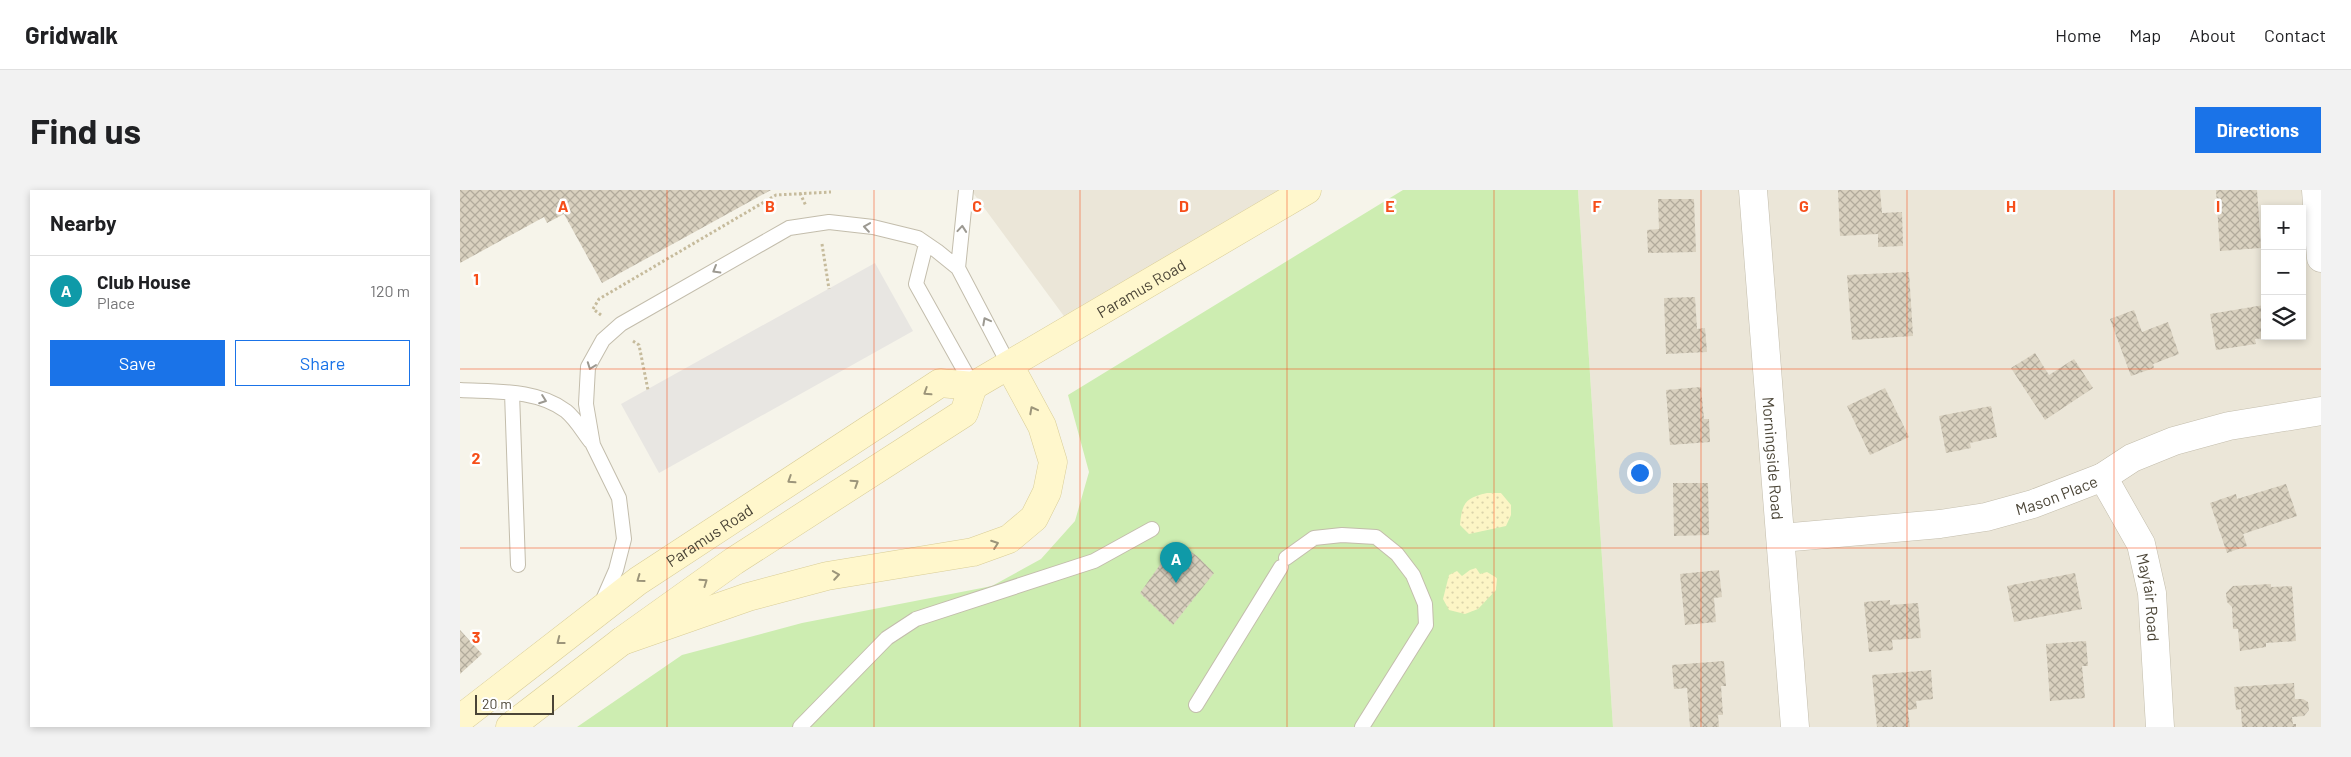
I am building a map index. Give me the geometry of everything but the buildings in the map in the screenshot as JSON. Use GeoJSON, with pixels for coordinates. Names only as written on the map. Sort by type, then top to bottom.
{"type":"FeatureCollection","features":[{"type":"Feature","properties":{"kind":"main road","name":"Paramus Road"},"geometry":{"type":"LineString","coordinates":[[460,719],[598,611],[684,549],[940,383],[973,386],[1307,190]]}},
{"type":"Feature","properties":{"kind":"main road"},"geometry":{"type":"LineString","coordinates":[[622,641],[748,597],[827,576],[974,552],[1010,539],[1034,518],[1047,492],[1053,462],[1042,426],[1009,365]]}},
{"type":"Feature","properties":{"kind":"main road"},"geometry":{"type":"LineString","coordinates":[[510,727],[622,641],[734,561],[964,413],[973,386]]}},
{"type":"Feature","properties":{"kind":"street","name":"Morningside Road"},"geometry":{"type":"LineString","coordinates":[[1753,190],[1795,727]]}},
{"type":"Feature","properties":{"kind":"street"},"geometry":{"type":"LineString","coordinates":[[2316,190],[2321,258]]}},
{"type":"Feature","properties":{"kind":"street","name":"Mason Place"},"geometry":{"type":"LineString","coordinates":[[1781,538],[1940,524],[1986,517],[2033,504],[2103,477],[2132,458],[2174,441],[2229,426],[2321,411]]}},
{"type":"Feature","properties":{"kind":"street","name":"Mayfair Road"},"geometry":{"type":"LineString","coordinates":[[2103,477],[2141,544],[2152,593],[2160,727]]}},
{"type":"Feature","properties":{"kind":"lane"},"geometry":{"type":"LineString","coordinates":[[958,268],[966,190]]}},
{"type":"Feature","properties":{"kind":"lane"},"geometry":{"type":"LineString","coordinates":[[593,445],[586,404],[588,367],[603,340],[621,324],[789,228],[829,222],[873,227],[918,238],[958,268],[1009,365]]}},
{"type":"Feature","properties":{"kind":"lane"},"geometry":{"type":"LineString","coordinates":[[926,244],[916,284],[973,386]]}},
{"type":"Feature","properties":{"kind":"lane"},"geometry":{"type":"LineString","coordinates":[[460,390],[512,393],[542,398],[567,412],[593,445],[619,498],[624,539],[616,570],[598,611]]}},
{"type":"Feature","properties":{"kind":"lane"},"geometry":{"type":"LineString","coordinates":[[512,393],[518,565]]}},
{"type":"Feature","properties":{"kind":"lane"},"geometry":{"type":"LineString","coordinates":[[800,727],[887,638],[916,619],[1094,561],[1152,529]]}},
{"type":"Feature","properties":{"kind":"lane"},"geometry":{"type":"LineString","coordinates":[[1196,705],[1284,563],[1314,538],[1342,535],[1376,537],[1396,554],[1413,575],[1425,604],[1426,625],[1362,727]]}},
{"type":"Feature","properties":{"kind":"shaded area"},"geometry":{"type":"Polygon","coordinates":[[[971,190],[1307,190],[1072,327],[971,190]]]}},
{"type":"Feature","properties":{"kind":"shaded area"},"geometry":{"type":"Polygon","coordinates":[[[1578,190],[2321,190],[2321,727],[1613,727],[1578,190]]]}},
{"type":"Feature","properties":{"kind":"shaded area"},"geometry":{"type":"Polygon","coordinates":[[[875,263],[913,331],[659,473],[621,404],[875,263]]]}},
{"type":"Feature","properties":{"kind":"green space"},"geometry":{"type":"Polygon","coordinates":[[[1403,190],[1578,190],[1613,727],[577,727],[682,655],[802,623],[992,586],[1041,559],[1075,521],[1089,472],[1068,395],[1403,190]]]}},
{"type":"Feature","properties":{"kind":"sand"},"geometry":{"type":"Polygon","coordinates":[[[1487,493],[1501,493],[1511,505],[1511,515],[1506,526],[1469,534],[1460,525],[1464,506],[1470,499],[1487,493]]]}},
{"type":"Feature","properties":{"kind":"sand"},"geometry":{"type":"Polygon","coordinates":[[[1476,568],[1480,574],[1487,572],[1497,578],[1496,590],[1478,609],[1465,614],[1449,610],[1443,599],[1449,575],[1457,571],[1462,576],[1476,568]]]}},
{"type":"Feature","properties":{"kind":"place","name":"Club House"},"geometry":{"type":"Point","coordinates":[1176,583]}}]}
